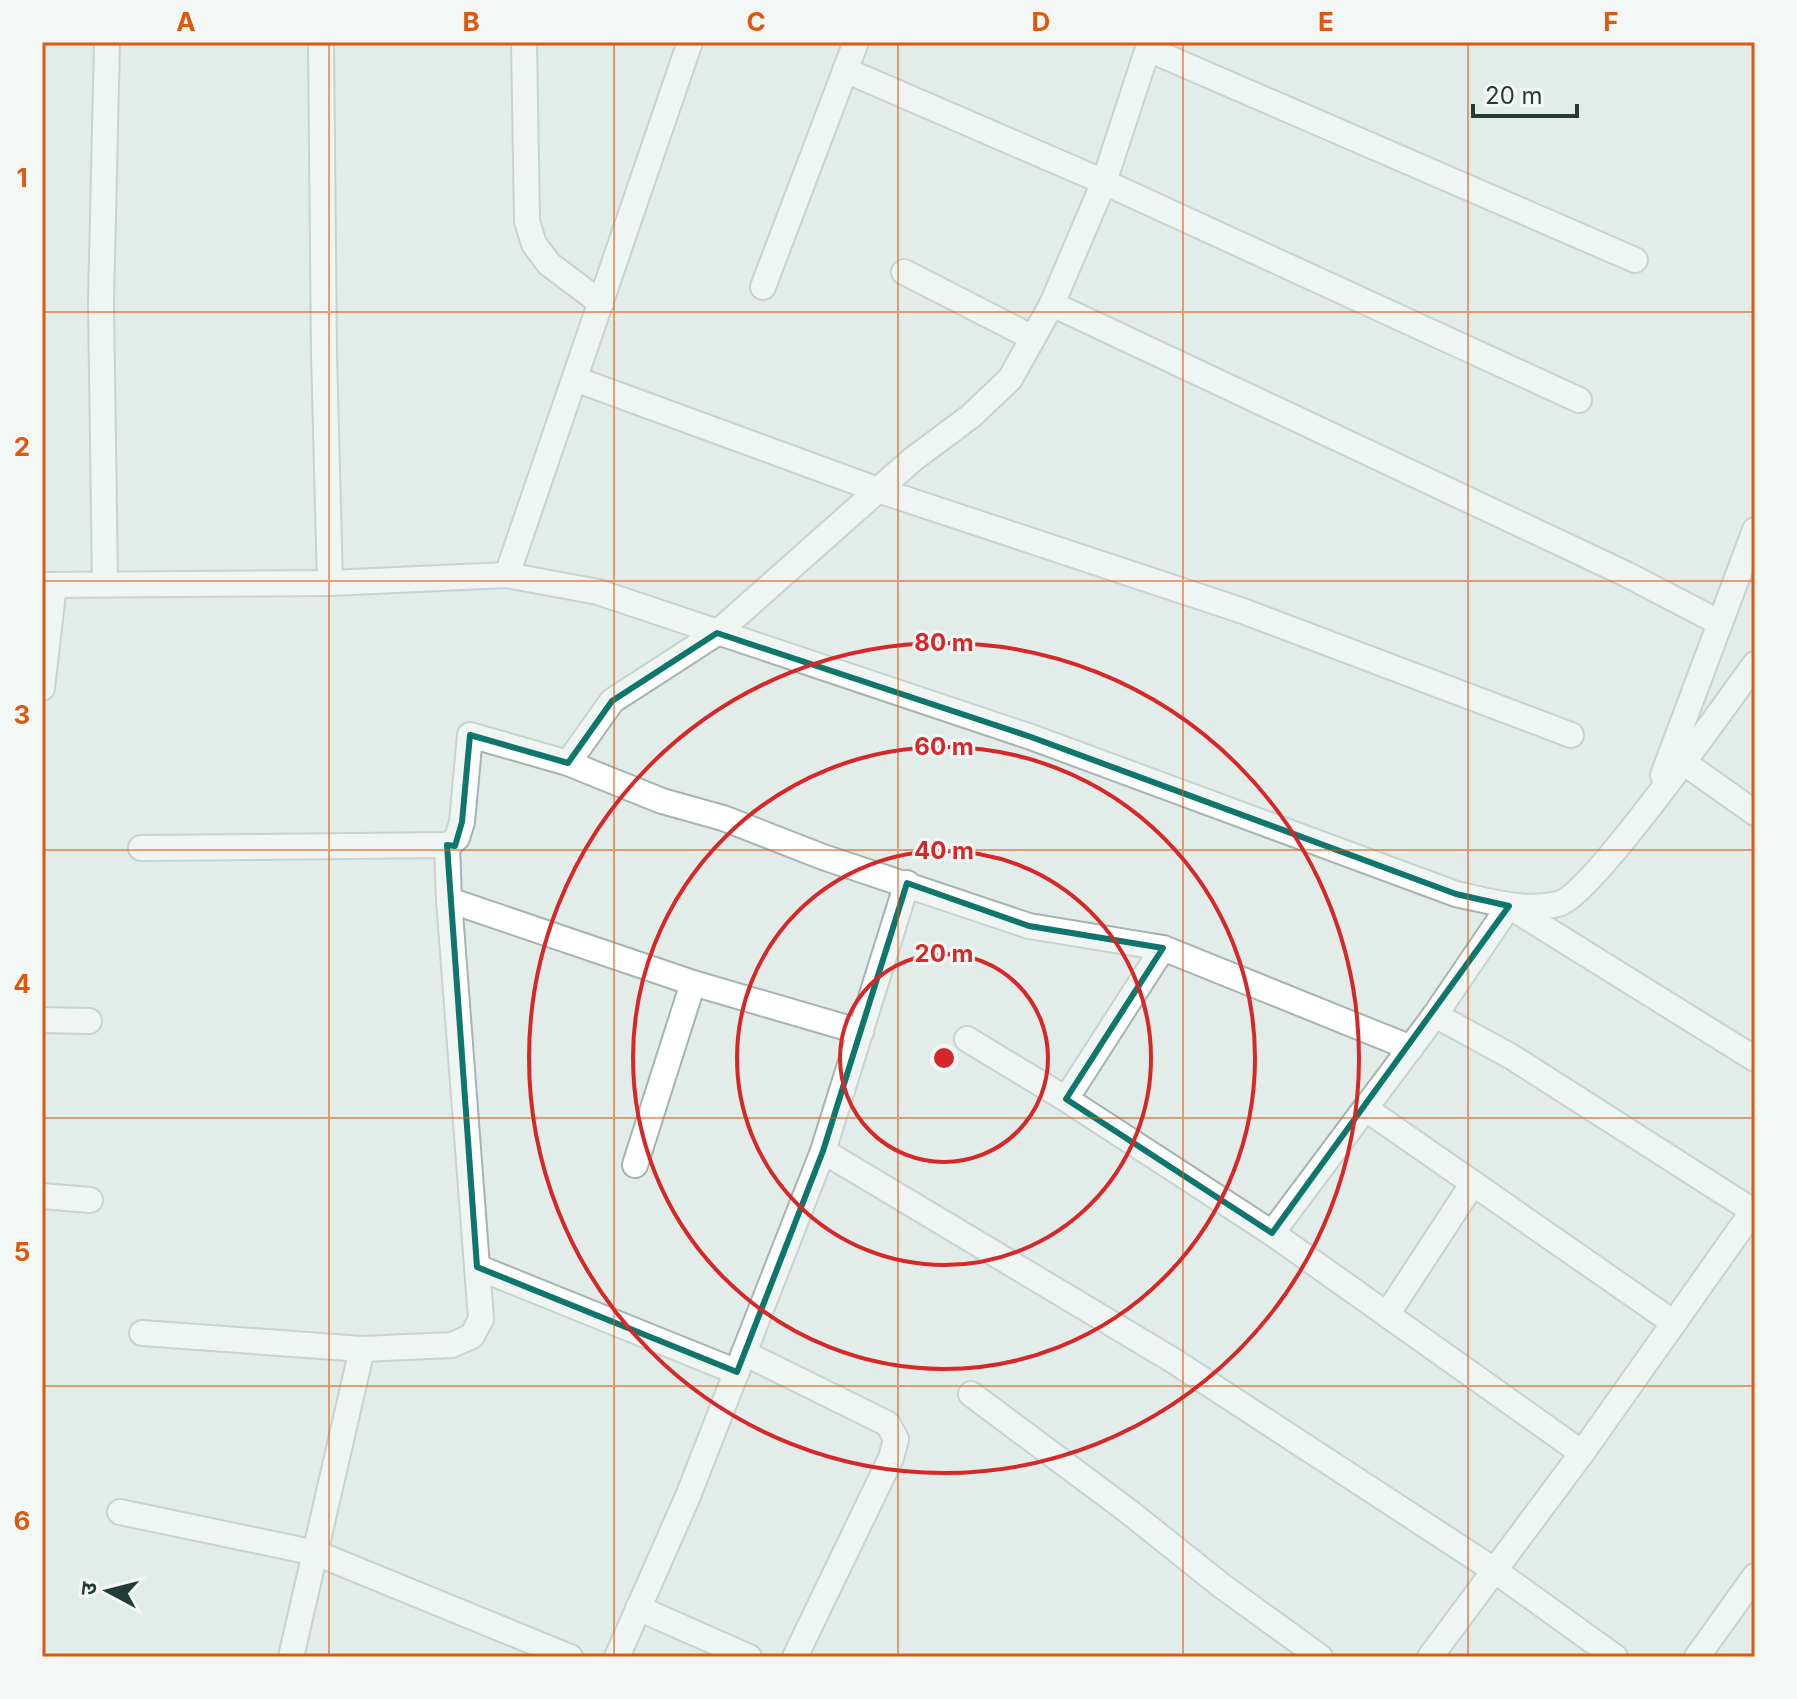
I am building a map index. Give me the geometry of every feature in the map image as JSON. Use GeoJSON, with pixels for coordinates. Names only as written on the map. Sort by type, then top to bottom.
{"type":"FeatureCollection","features":[{"type":"Feature","properties":{"kind":"street"},"geometry":{"type":"LineString","coordinates":[[105,583],[101,302],[107,42]]}},
{"type":"Feature","properties":{"kind":"street"},"geometry":{"type":"LineString","coordinates":[[321,42],[330,583]]}},
{"type":"Feature","properties":{"kind":"street"},"geometry":{"type":"LineString","coordinates":[[524,42],[527,221],[534,244],[549,264],[601,303]]}},
{"type":"Feature","properties":{"kind":"street"},"geometry":{"type":"LineString","coordinates":[[507,575],[690,42]]}},
{"type":"Feature","properties":{"kind":"street"},"geometry":{"type":"LineString","coordinates":[[763,287],[856,42]]}},
{"type":"Feature","properties":{"kind":"street"},"geometry":{"type":"LineString","coordinates":[[568,763],[612,701],[717,633],[912,460],[971,416],[1010,379],[1052,304],[1104,182],[1149,45],[1635,260]]}},
{"type":"Feature","properties":{"kind":"street"},"geometry":{"type":"LineString","coordinates":[[845,70],[1104,182],[1579,400]]}},
{"type":"Feature","properties":{"kind":"street"},"geometry":{"type":"LineString","coordinates":[[904,272],[1033,338]]}},
{"type":"Feature","properties":{"kind":"street"},"geometry":{"type":"LineString","coordinates":[[1052,304],[1628,575],[1720,623]]}},
{"type":"Feature","properties":{"kind":"street"},"geometry":{"type":"LineString","coordinates":[[575,379],[878,490],[1243,611],[1571,735]]}},
{"type":"Feature","properties":{"kind":"street"},"geometry":{"type":"LineString","coordinates":[[1654,800],[1755,530]]}},
{"type":"Feature","properties":{"kind":"street"},"geometry":{"type":"LineString","coordinates":[[42,688],[48,585],[330,583],[507,575],[598,592],[1031,737],[1456,894],[1509,906],[1561,904],[1584,884],[1654,800],[1755,664]]}},
{"type":"Feature","properties":{"kind":"street"},"geometry":{"type":"LineString","coordinates":[[141,848],[447,845],[457,838],[462,822],[470,735],[568,763],[662,801],[723,818],[823,857],[1029,926],[1163,948],[1411,1048]]}},
{"type":"Feature","properties":{"kind":"street"},"geometry":{"type":"LineString","coordinates":[[1683,762],[1755,813]]}},
{"type":"Feature","properties":{"kind":"street"},"geometry":{"type":"LineString","coordinates":[[142,1333],[362,1349],[452,1345],[472,1336],[481,1319],[447,845]]}},
{"type":"Feature","properties":{"kind":"street"},"geometry":{"type":"LineString","coordinates":[[617,1657],[688,1496],[823,1151],[907,883]]}},
{"type":"Feature","properties":{"kind":"street"},"geometry":{"type":"LineString","coordinates":[[449,900],[693,983],[861,1032]]}},
{"type":"Feature","properties":{"kind":"street"},"geometry":{"type":"LineString","coordinates":[[1272,1233],[1435,1015],[1509,906]]}},
{"type":"Feature","properties":{"kind":"street"},"geometry":{"type":"LineString","coordinates":[[1509,906],[1755,1059]]}},
{"type":"Feature","properties":{"kind":"street"},"geometry":{"type":"LineString","coordinates":[[1066,1099],[1163,948]]}},
{"type":"Feature","properties":{"kind":"street"},"geometry":{"type":"LineString","coordinates":[[635,1165],[693,983]]}},
{"type":"Feature","properties":{"kind":"street"},"geometry":{"type":"LineString","coordinates":[[1430,1657],[1582,1453],[1754,1210],[1512,1057],[1435,1015]]}},
{"type":"Feature","properties":{"kind":"street"},"geometry":{"type":"LineString","coordinates":[[42,1020],[89,1021]]}},
{"type":"Feature","properties":{"kind":"street"},"geometry":{"type":"LineString","coordinates":[[967,1039],[1066,1099],[1272,1233],[1582,1453]]}},
{"type":"Feature","properties":{"kind":"street"},"geometry":{"type":"LineString","coordinates":[[1366,1109],[1674,1323]]}},
{"type":"Feature","properties":{"kind":"street"},"geometry":{"type":"LineString","coordinates":[[823,1151],[1174,1361],[1494,1570],[1615,1657]]}},
{"type":"Feature","properties":{"kind":"street"},"geometry":{"type":"LineString","coordinates":[[1388,1313],[1473,1183]]}},
{"type":"Feature","properties":{"kind":"street"},"geometry":{"type":"LineString","coordinates":[[42,1196],[90,1200]]}},
{"type":"Feature","properties":{"kind":"street"},"geometry":{"type":"LineString","coordinates":[[477,1267],[741,1363],[888,1424],[896,1439],[891,1458],[795,1657]]}},
{"type":"Feature","properties":{"kind":"street"},"geometry":{"type":"LineString","coordinates":[[291,1657],[362,1349]]}},
{"type":"Feature","properties":{"kind":"street"},"geometry":{"type":"LineString","coordinates":[[971,1394],[1320,1657]]}},
{"type":"Feature","properties":{"kind":"street"},"geometry":{"type":"LineString","coordinates":[[120,1512],[316,1553],[570,1657]]}},
{"type":"Feature","properties":{"kind":"street"},"geometry":{"type":"LineString","coordinates":[[1697,1657],[1755,1576]]}},
{"type":"Feature","properties":{"kind":"street"},"geometry":{"type":"LineString","coordinates":[[638,1608],[749,1657]]}},
{"type":"Feature","properties":{"kind":"highlighted area"},"geometry":{"type":"Polygon","coordinates":[[[717,633],[1031,737],[1456,894],[1509,906],[1272,1233],[1066,1099],[1163,948],[1029,926],[907,883],[823,1151],[737,1372],[477,1267],[447,845],[455,846],[462,822],[470,735],[568,763],[612,701],[717,633]]]}}]}
